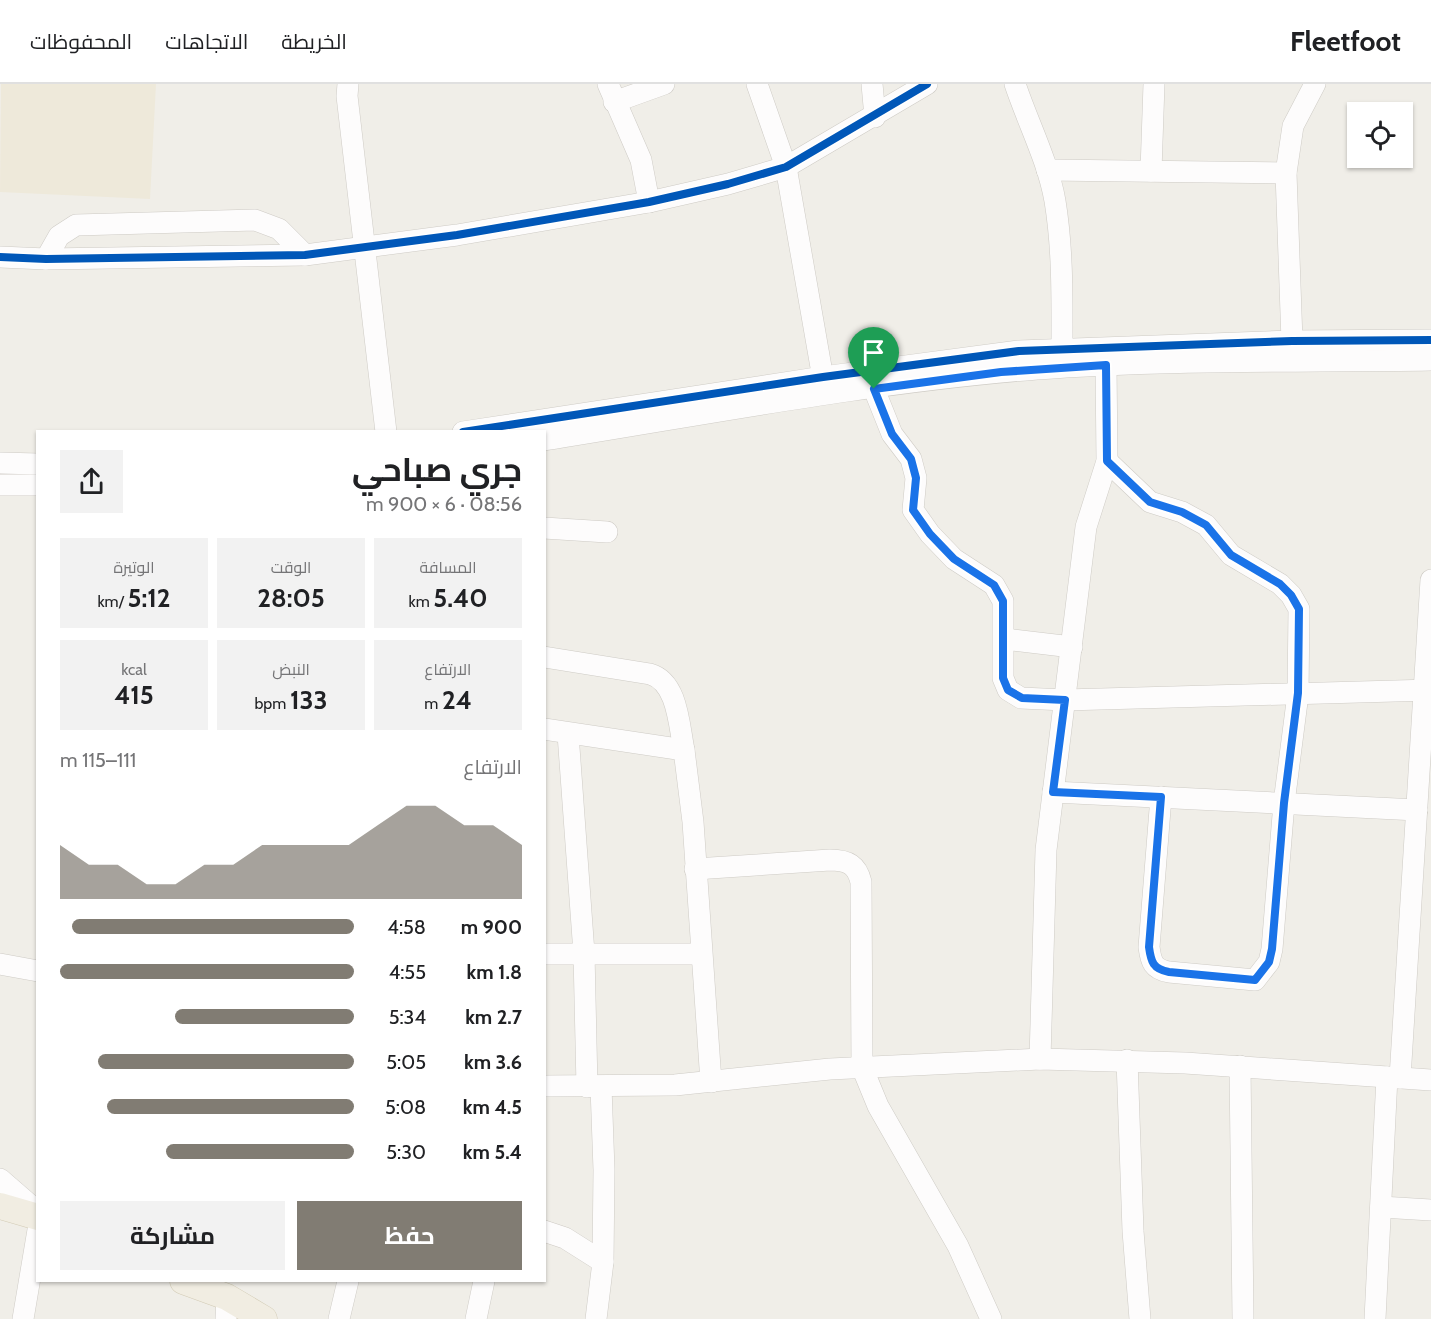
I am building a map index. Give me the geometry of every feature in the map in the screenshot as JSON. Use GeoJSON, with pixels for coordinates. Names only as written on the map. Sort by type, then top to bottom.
{"type":"FeatureCollection","features":[{"type":"Feature","properties":{"kind":"main road"},"geometry":{"type":"LineString","coordinates":[[0,1206],[35,1221]]}},
{"type":"Feature","properties":{"kind":"main road"},"geometry":{"type":"LineString","coordinates":[[0,1221],[35,1221]]}},
{"type":"Feature","properties":{"kind":"main road"},"geometry":{"type":"LineString","coordinates":[[185,1282],[226,1308],[264,1319]]}},
{"type":"Feature","properties":{"kind":"street"},"geometry":{"type":"LineString","coordinates":[[348,84],[347,96],[386,430]]}},
{"type":"Feature","properties":{"kind":"street"},"geometry":{"type":"LineString","coordinates":[[649,202],[641,160],[611,93],[664,84]]}},
{"type":"Feature","properties":{"kind":"street"},"geometry":{"type":"LineString","coordinates":[[757,84],[786,167],[824,386]]}},
{"type":"Feature","properties":{"kind":"street"},"geometry":{"type":"LineString","coordinates":[[872,84],[875,117]]}},
{"type":"Feature","properties":{"kind":"street"},"geometry":{"type":"LineString","coordinates":[[0,257],[46,259],[305,255],[364,249],[649,202],[729,184],[786,167],[821,144],[875,117],[927,84]]}},
{"type":"Feature","properties":{"kind":"street"},"geometry":{"type":"LineString","coordinates":[[1015,84],[1047,170],[1055,201],[1062,348]]}},
{"type":"Feature","properties":{"kind":"street"},"geometry":{"type":"LineString","coordinates":[[1151,171],[1154,84]]}},
{"type":"Feature","properties":{"kind":"street"},"geometry":{"type":"LineString","coordinates":[[1292,341],[1286,173],[1293,126],[1315,84]]}},
{"type":"Feature","properties":{"kind":"street"},"geometry":{"type":"LineString","coordinates":[[1047,170],[1286,173]]}},
{"type":"Feature","properties":{"kind":"street"},"geometry":{"type":"LineString","coordinates":[[46,259],[59,236],[76,225],[255,220],[279,229],[305,255]]}},
{"type":"Feature","properties":{"kind":"street"},"geometry":{"type":"LineString","coordinates":[[546,440],[961,357],[1062,348],[1292,341],[1431,340]]}},
{"type":"Feature","properties":{"kind":"street"},"geometry":{"type":"LineString","coordinates":[[479,430],[824,386],[874,389],[1001,372],[1106,365],[1431,360]]}},
{"type":"Feature","properties":{"kind":"street"},"geometry":{"type":"LineString","coordinates":[[1040,1059],[1042,912],[1046,850],[1086,528],[1107,461],[1106,365]]}},
{"type":"Feature","properties":{"kind":"street"},"geometry":{"type":"LineString","coordinates":[[874,389],[892,434],[911,459],[916,478],[913,510],[930,534],[954,559],[994,585],[1003,601],[1003,678],[1008,690],[1022,698],[1065,700],[1428,691]]}},
{"type":"Feature","properties":{"kind":"street"},"geometry":{"type":"LineString","coordinates":[[1107,461],[1150,502],[1182,512],[1206,525],[1231,555],[1280,584],[1291,595],[1299,609],[1301,628],[1298,693],[1284,803],[1269,962],[1255,980],[1242,981],[1158,970],[1151,962],[1149,947],[1161,797]]}},
{"type":"Feature","properties":{"kind":"street"},"geometry":{"type":"LineString","coordinates":[[0,463],[36,464]]}},
{"type":"Feature","properties":{"kind":"street"},"geometry":{"type":"LineString","coordinates":[[0,485],[36,485]]}},
{"type":"Feature","properties":{"kind":"street"},"geometry":{"type":"LineString","coordinates":[[546,528],[607,532]]}},
{"type":"Feature","properties":{"kind":"street"},"geometry":{"type":"LineString","coordinates":[[1375,1319],[1381,1207],[1428,691],[1431,580]]}},
{"type":"Feature","properties":{"kind":"street"},"geometry":{"type":"LineString","coordinates":[[1004,639],[1072,647]]}},
{"type":"Feature","properties":{"kind":"street"},"geometry":{"type":"LineString","coordinates":[[546,657],[650,674],[662,679],[672,698],[684,750],[693,822],[711,1082]]}},
{"type":"Feature","properties":{"kind":"street"},"geometry":{"type":"LineString","coordinates":[[546,729],[684,750]]}},
{"type":"Feature","properties":{"kind":"street"},"geometry":{"type":"LineString","coordinates":[[568,734],[594,1087],[604,1170],[603,1262],[596,1319]]}},
{"type":"Feature","properties":{"kind":"street"},"geometry":{"type":"LineString","coordinates":[[1053,792],[1417,810]]}},
{"type":"Feature","properties":{"kind":"street"},"geometry":{"type":"LineString","coordinates":[[695,869],[830,860],[841,860],[858,869],[861,882],[862,1067],[878,1106],[958,1246],[991,1319]]}},
{"type":"Feature","properties":{"kind":"street"},"geometry":{"type":"LineString","coordinates":[[546,954],[701,954]]}},
{"type":"Feature","properties":{"kind":"street"},"geometry":{"type":"LineString","coordinates":[[0,964],[36,971]]}},
{"type":"Feature","properties":{"kind":"street"},"geometry":{"type":"LineString","coordinates":[[546,1086],[594,1087],[711,1082],[862,1067],[1040,1059],[1127,1060],[1240,1066],[1431,1080]]}},
{"type":"Feature","properties":{"kind":"street"},"geometry":{"type":"LineString","coordinates":[[1127,1060],[1133,1231],[1140,1319]]}},
{"type":"Feature","properties":{"kind":"street"},"geometry":{"type":"LineString","coordinates":[[1240,1066],[1243,1319]]}},
{"type":"Feature","properties":{"kind":"street"},"geometry":{"type":"LineString","coordinates":[[0,1179],[35,1221],[23,1319]]}},
{"type":"Feature","properties":{"kind":"street"},"geometry":{"type":"LineString","coordinates":[[1381,1207],[1431,1210]]}},
{"type":"Feature","properties":{"kind":"street"},"geometry":{"type":"LineString","coordinates":[[546,1232],[565,1238],[603,1262]]}},
{"type":"Feature","properties":{"kind":"street"},"geometry":{"type":"LineString","coordinates":[[339,1319],[348,1282]]}},
{"type":"Feature","properties":{"kind":"street"},"geometry":{"type":"LineString","coordinates":[[476,1319],[484,1282]]}},
{"type":"Feature","properties":{"kind":"shaded area"},"geometry":{"type":"Polygon","coordinates":[[[1,84],[156,84],[150,199],[0,192],[1,84]]]}},
{"type":"Feature","properties":{"kind":"cycle path"},"geometry":{"type":"LineString","coordinates":[[0,257],[46,259],[305,255],[457,235],[649,202],[728,184],[786,167],[927,84]]}},
{"type":"Feature","properties":{"kind":"cycle path"},"geometry":{"type":"LineString","coordinates":[[476,430],[823,377],[1019,351],[1292,341],[1431,340]]}},
{"type":"Feature","properties":{"kind":"route"},"geometry":{"type":"LineString","coordinates":[[1106,365],[1107,461],[1150,502],[1182,512],[1206,525],[1231,555],[1280,584],[1291,595],[1299,609],[1301,628],[1298,693],[1284,803],[1272,949],[1269,962],[1255,980],[1242,981],[1169,972],[1158,970],[1151,962],[1149,947],[1161,797],[1053,792],[1065,700],[1022,698],[1008,690],[1003,678],[1005,619],[1003,601],[994,585],[954,559],[930,534],[913,510],[916,478],[911,459],[892,434],[874,389],[1001,372],[1106,365]]}}]}
